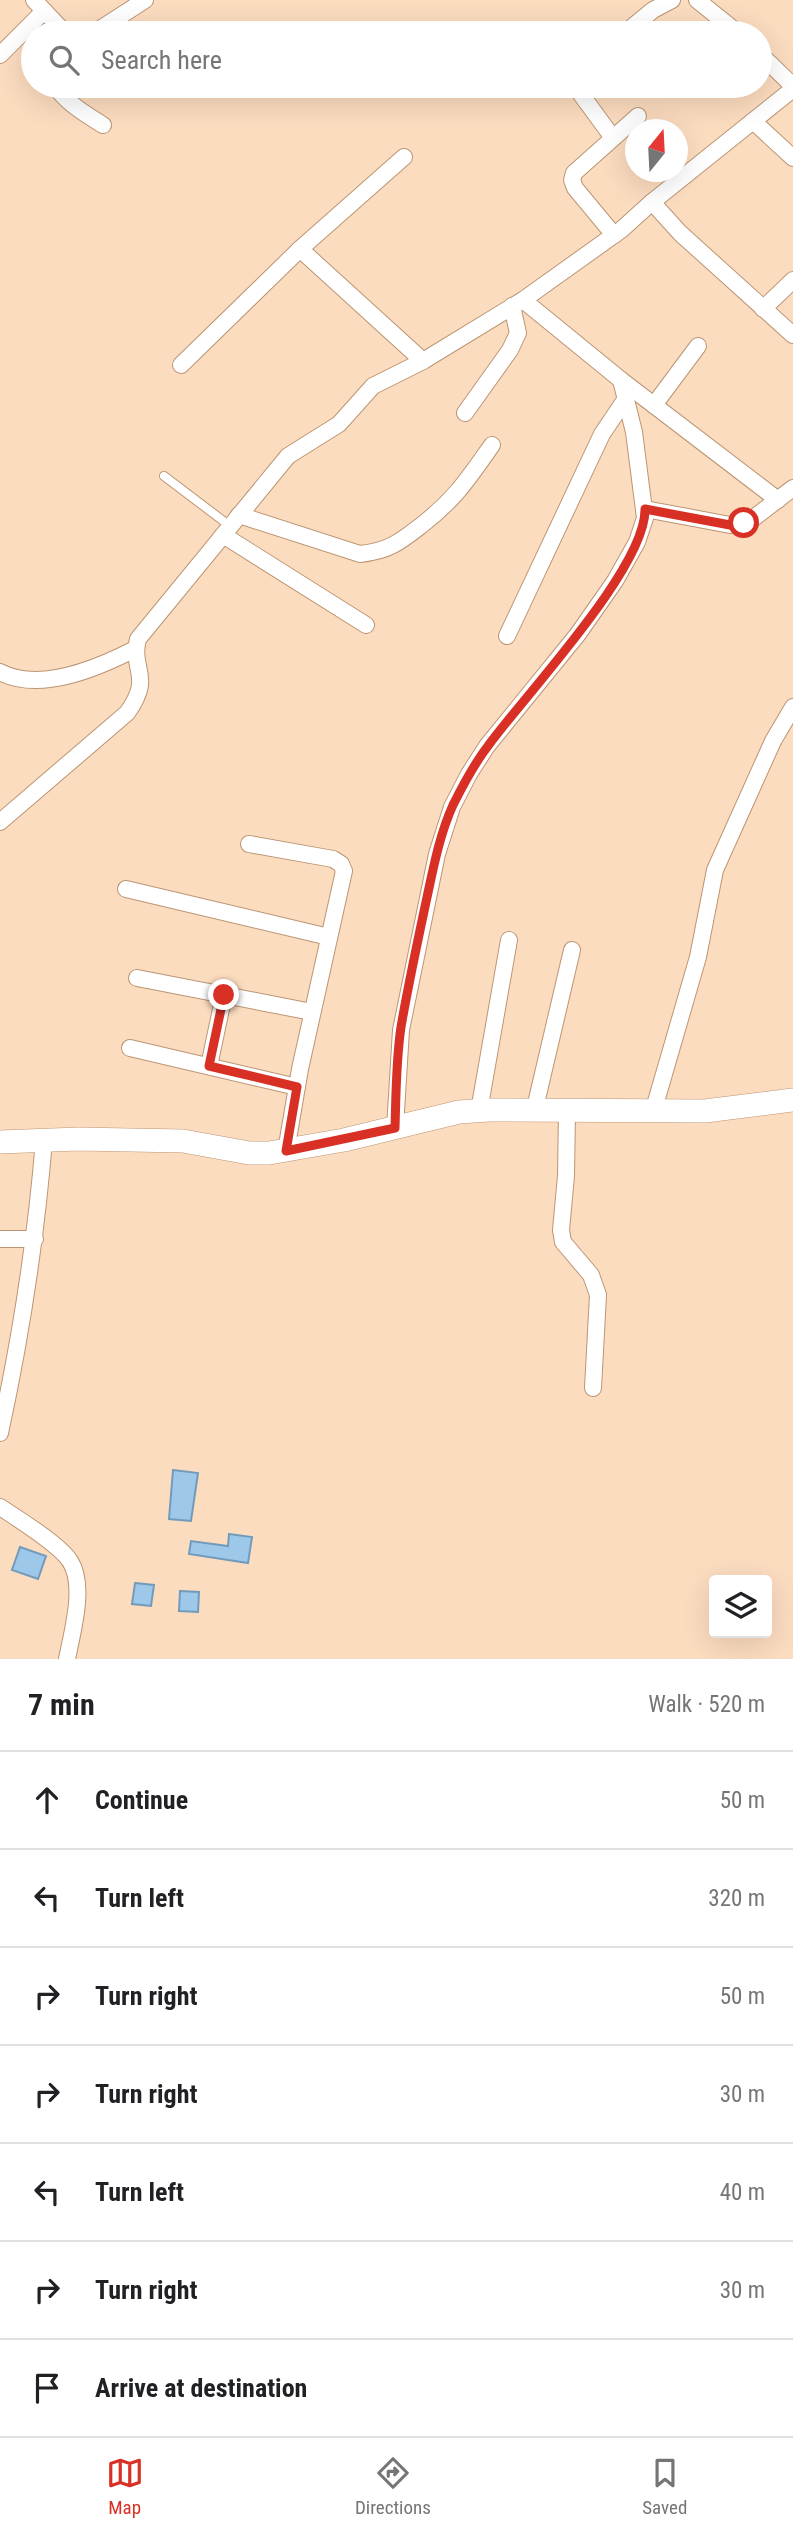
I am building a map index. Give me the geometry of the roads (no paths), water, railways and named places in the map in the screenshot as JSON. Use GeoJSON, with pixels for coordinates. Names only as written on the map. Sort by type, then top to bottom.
{"type":"FeatureCollection","features":[{"type":"Feature","properties":{"kind":"street"},"geometry":{"type":"LineString","coordinates":[[113,21],[145,0]]}},
{"type":"Feature","properties":{"kind":"street"},"geometry":{"type":"LineString","coordinates":[[640,21],[672,0]]}},
{"type":"Feature","properties":{"kind":"street"},"geometry":{"type":"LineString","coordinates":[[697,0],[723,21]]}},
{"type":"Feature","properties":{"kind":"street"},"geometry":{"type":"LineString","coordinates":[[27,21],[39,5],[54,21]]}},
{"type":"Feature","properties":{"kind":"street"},"geometry":{"type":"LineString","coordinates":[[0,55],[21,28]]}},
{"type":"Feature","properties":{"kind":"street"},"geometry":{"type":"LineString","coordinates":[[0,822],[127,713],[139,693],[142,678],[135,649],[138,639],[288,456],[339,424],[373,386],[423,361],[518,303],[614,235],[793,87],[772,66]]}},
{"type":"Feature","properties":{"kind":"street"},"geometry":{"type":"LineString","coordinates":[[65,98],[103,125]]}},
{"type":"Feature","properties":{"kind":"street"},"geometry":{"type":"LineString","coordinates":[[584,98],[613,138]]}},
{"type":"Feature","properties":{"kind":"street"},"geometry":{"type":"LineString","coordinates":[[614,235],[575,188],[572,180],[574,173],[638,116]]}},
{"type":"Feature","properties":{"kind":"street"},"geometry":{"type":"LineString","coordinates":[[753,121],[793,158]]}},
{"type":"Feature","properties":{"kind":"street"},"geometry":{"type":"LineString","coordinates":[[181,365],[300,249],[404,157]]}},
{"type":"Feature","properties":{"kind":"street"},"geometry":{"type":"LineString","coordinates":[[652,202],[680,233],[793,335]]}},
{"type":"Feature","properties":{"kind":"street"},"geometry":{"type":"LineString","coordinates":[[300,249],[423,361]]}},
{"type":"Feature","properties":{"kind":"street"},"geometry":{"type":"LineString","coordinates":[[763,309],[793,280]]}},
{"type":"Feature","properties":{"kind":"street"},"geometry":{"type":"LineString","coordinates":[[518,303],[778,500]]}},
{"type":"Feature","properties":{"kind":"street"},"geometry":{"type":"LineString","coordinates":[[465,413],[510,350],[518,333],[518,303]]}},
{"type":"Feature","properties":{"kind":"street"},"geometry":{"type":"LineString","coordinates":[[654,405],[698,346]]}},
{"type":"Feature","properties":{"kind":"street"},"geometry":{"type":"LineString","coordinates":[[395,1128],[401,1030],[437,853],[452,807],[487,746],[578,634],[615,581],[637,542],[645,518],[634,432],[621,380]]}},
{"type":"Feature","properties":{"kind":"street"},"geometry":{"type":"LineString","coordinates":[[507,636],[602,434],[625,400]]}},
{"type":"Feature","properties":{"kind":"street"},"geometry":{"type":"LineString","coordinates":[[230,525],[360,554],[380,552],[392,547],[442,510],[458,494],[492,446]]}},
{"type":"Feature","properties":{"kind":"street"},"geometry":{"type":"LineString","coordinates":[[645,509],[730,525],[751,520],[793,488]]}},
{"type":"Feature","properties":{"kind":"street"},"geometry":{"type":"LineString","coordinates":[[230,525],[366,625]]}},
{"type":"Feature","properties":{"kind":"street"},"geometry":{"type":"LineString","coordinates":[[0,673],[13,679],[50,679],[106,664],[135,649]]}},
{"type":"Feature","properties":{"kind":"street"},"geometry":{"type":"LineString","coordinates":[[653,1112],[698,957],[715,870],[773,741],[792,711]]}},
{"type":"Feature","properties":{"kind":"street"},"geometry":{"type":"LineString","coordinates":[[249,844],[333,859],[341,864],[344,872],[312,1012],[286,1151]]}},
{"type":"Feature","properties":{"kind":"street"},"geometry":{"type":"LineString","coordinates":[[126,889],[329,937]]}},
{"type":"Feature","properties":{"kind":"street"},"geometry":{"type":"LineString","coordinates":[[479,1111],[509,940]]}},
{"type":"Feature","properties":{"kind":"street"},"geometry":{"type":"LineString","coordinates":[[534,1112],[572,950]]}},
{"type":"Feature","properties":{"kind":"street"},"geometry":{"type":"LineString","coordinates":[[137,978],[312,1012]]}},
{"type":"Feature","properties":{"kind":"street"},"geometry":{"type":"LineString","coordinates":[[209,1066],[224,995]]}},
{"type":"Feature","properties":{"kind":"street"},"geometry":{"type":"LineString","coordinates":[[130,1048],[297,1087]]}},
{"type":"Feature","properties":{"kind":"street"},"geometry":{"type":"LineString","coordinates":[[0,1142],[183,1141],[249,1153],[286,1151],[459,1112],[705,1111],[793,1100]]}},
{"type":"Feature","properties":{"kind":"street"},"geometry":{"type":"LineString","coordinates":[[567,1112],[566,1176],[561,1230],[564,1242],[591,1275],[598,1296],[593,1388]]}},
{"type":"Feature","properties":{"kind":"street"},"geometry":{"type":"LineString","coordinates":[[1,1423],[20,1333],[35,1238],[44,1140]]}},
{"type":"Feature","properties":{"kind":"street"},"geometry":{"type":"LineString","coordinates":[[0,1240],[35,1238]]}},
{"type":"Feature","properties":{"kind":"street"},"geometry":{"type":"LineString","coordinates":[[0,1507],[40,1535],[71,1562],[76,1581],[77,1606],[67,1659]]}},
{"type":"Feature","properties":{"kind":"lane"},"geometry":{"type":"LineString","coordinates":[[164,476],[230,525]]}}]}
